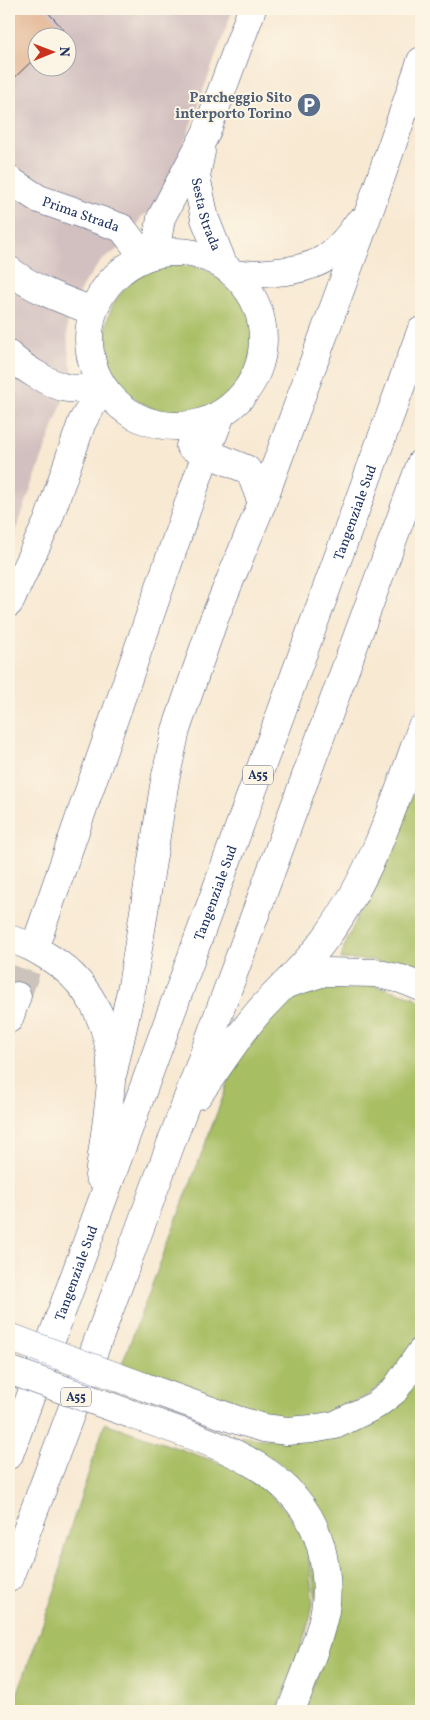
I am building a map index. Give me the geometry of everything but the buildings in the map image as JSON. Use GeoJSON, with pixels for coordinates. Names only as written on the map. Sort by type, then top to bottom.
{"type":"FeatureCollection","features":[{"type":"Feature","properties":{"kind":"main road","name":"Sesta Strada"},"geometry":{"type":"LineString","coordinates":[[230,270],[205,219],[196,176],[206,133],[252,9]]}},
{"type":"Feature","properties":{"kind":"main road"},"geometry":{"type":"LineString","coordinates":[[95,1219],[111,1081],[132,986],[165,780],[176,730],[214,618],[262,503],[371,206],[421,61]]}},
{"type":"Feature","properties":{"kind":"main road","name":"Sesta Strada"},"geometry":{"type":"LineString","coordinates":[[149,256],[161,218],[206,133]]}},
{"type":"Feature","properties":{"kind":"main road","name":"Prima Strada"},"geometry":{"type":"LineString","coordinates":[[9,180],[39,199],[122,228],[149,256]]}},
{"type":"Feature","properties":{"kind":"main road"},"geometry":{"type":"LineString","coordinates":[[230,270],[278,271],[309,266],[326,258],[343,243],[371,206]]}},
{"type":"Feature","properties":{"kind":"main road"},"geometry":{"type":"LineString","coordinates":[[9,356],[21,366],[44,379],[66,388],[105,398],[131,414],[160,426],[192,426],[207,422],[221,415],[242,398],[257,375],[264,349],[263,322],[254,296],[230,270],[202,255],[178,251],[149,256],[127,266],[113,278],[101,294],[93,311],[89,330],[90,350],[94,369],[105,398],[155,432],[246,469],[262,503]]}},
{"type":"Feature","properties":{"kind":"main road"},"geometry":{"type":"LineString","coordinates":[[9,270],[22,280],[58,298],[93,311]]}},
{"type":"Feature","properties":{"kind":"main road","name":"Tangenziale Sud"},"geometry":{"type":"LineString","coordinates":[[9,1455],[421,331]]}},
{"type":"Feature","properties":{"kind":"main road"},"geometry":{"type":"LineString","coordinates":[[9,603],[48,521],[82,422],[105,398]]}},
{"type":"Feature","properties":{"kind":"main road"},"geometry":{"type":"LineString","coordinates":[[39,935],[206,453],[221,415]]}},
{"type":"Feature","properties":{"kind":"main road","name":"A55"},"geometry":{"type":"LineString","coordinates":[[9,1578],[134,1246],[421,463]]}},
{"type":"Feature","properties":{"kind":"main road"},"geometry":{"type":"LineString","coordinates":[[177,1125],[260,1010],[327,937],[348,905],[367,868],[403,780],[421,729]]}},
{"type":"Feature","properties":{"kind":"main road"},"geometry":{"type":"LineString","coordinates":[[403,780],[421,751]]}},
{"type":"Feature","properties":{"kind":"main road"},"geometry":{"type":"LineString","coordinates":[[9,939],[30,946],[66,968],[86,990],[102,1019],[110,1048],[111,1081]]}},
{"type":"Feature","properties":{"kind":"main road"},"geometry":{"type":"LineString","coordinates":[[284,985],[325,972],[375,973],[401,979],[421,987]]}},
{"type":"Feature","properties":{"kind":"main road"},"geometry":{"type":"LineString","coordinates":[[9,1337],[237,1420],[264,1428],[286,1431],[335,1425],[376,1405],[394,1391],[421,1352]]}},
{"type":"Feature","properties":{"kind":"main road"},"geometry":{"type":"LineString","coordinates":[[9,1370],[236,1454],[266,1470],[286,1488],[308,1514],[324,1557],[327,1580],[325,1609],[320,1629],[291,1711]]}},
{"type":"Feature","properties":{"kind":"shaded area"},"geometry":{"type":"Polygon","coordinates":[[[9,9],[233,9],[162,203],[142,216],[126,243],[101,261],[83,285],[67,321],[68,349],[73,373],[9,549],[9,9]]]}},
{"type":"Feature","properties":{"kind":"green space"},"geometry":{"type":"Polygon","coordinates":[[[179,265],[207,270],[220,277],[231,287],[241,298],[248,311],[253,339],[248,367],[241,380],[231,391],[220,401],[207,408],[179,413],[151,408],[138,401],[127,391],[117,380],[110,367],[105,339],[110,311],[117,298],[127,287],[138,277],[151,270],[179,265]]]}},
{"type":"Feature","properties":{"kind":"green space"},"geometry":{"type":"Polygon","coordinates":[[[421,779],[421,973],[372,960],[341,959],[344,947],[421,779]]]}},
{"type":"Feature","properties":{"kind":"green space"},"geometry":{"type":"Polygon","coordinates":[[[327,984],[370,984],[414,997],[421,1001],[421,1326],[415,1344],[394,1375],[367,1396],[334,1411],[319,1415],[286,1418],[257,1414],[122,1364],[235,1065],[252,1038],[282,1005],[309,990],[327,984]]]}},
{"type":"Feature","properties":{"kind":"green space"},"geometry":{"type":"Polygon","coordinates":[[[421,1377],[421,1711],[304,1711],[324,1653],[299,1483],[279,1463],[239,1441],[241,1436],[267,1439],[323,1439],[351,1433],[374,1421],[396,1405],[421,1377]]]}},
{"type":"Feature","properties":{"kind":"green space"},"geometry":{"type":"Polygon","coordinates":[[[105,1423],[226,1465],[266,1490],[286,1511],[300,1531],[308,1553],[313,1604],[308,1627],[278,1711],[11,1711],[58,1582],[64,1548],[105,1423]]]}},
{"type":"Feature","properties":{"kind":"tunnel"},"geometry":{"type":"LineString","coordinates":[[17,996],[39,935]]}},
{"type":"Feature","properties":{"kind":"place","name":"Parcheggio Sito interporto Torino"},"geometry":{"type":"Point","coordinates":[309,105]}}]}
